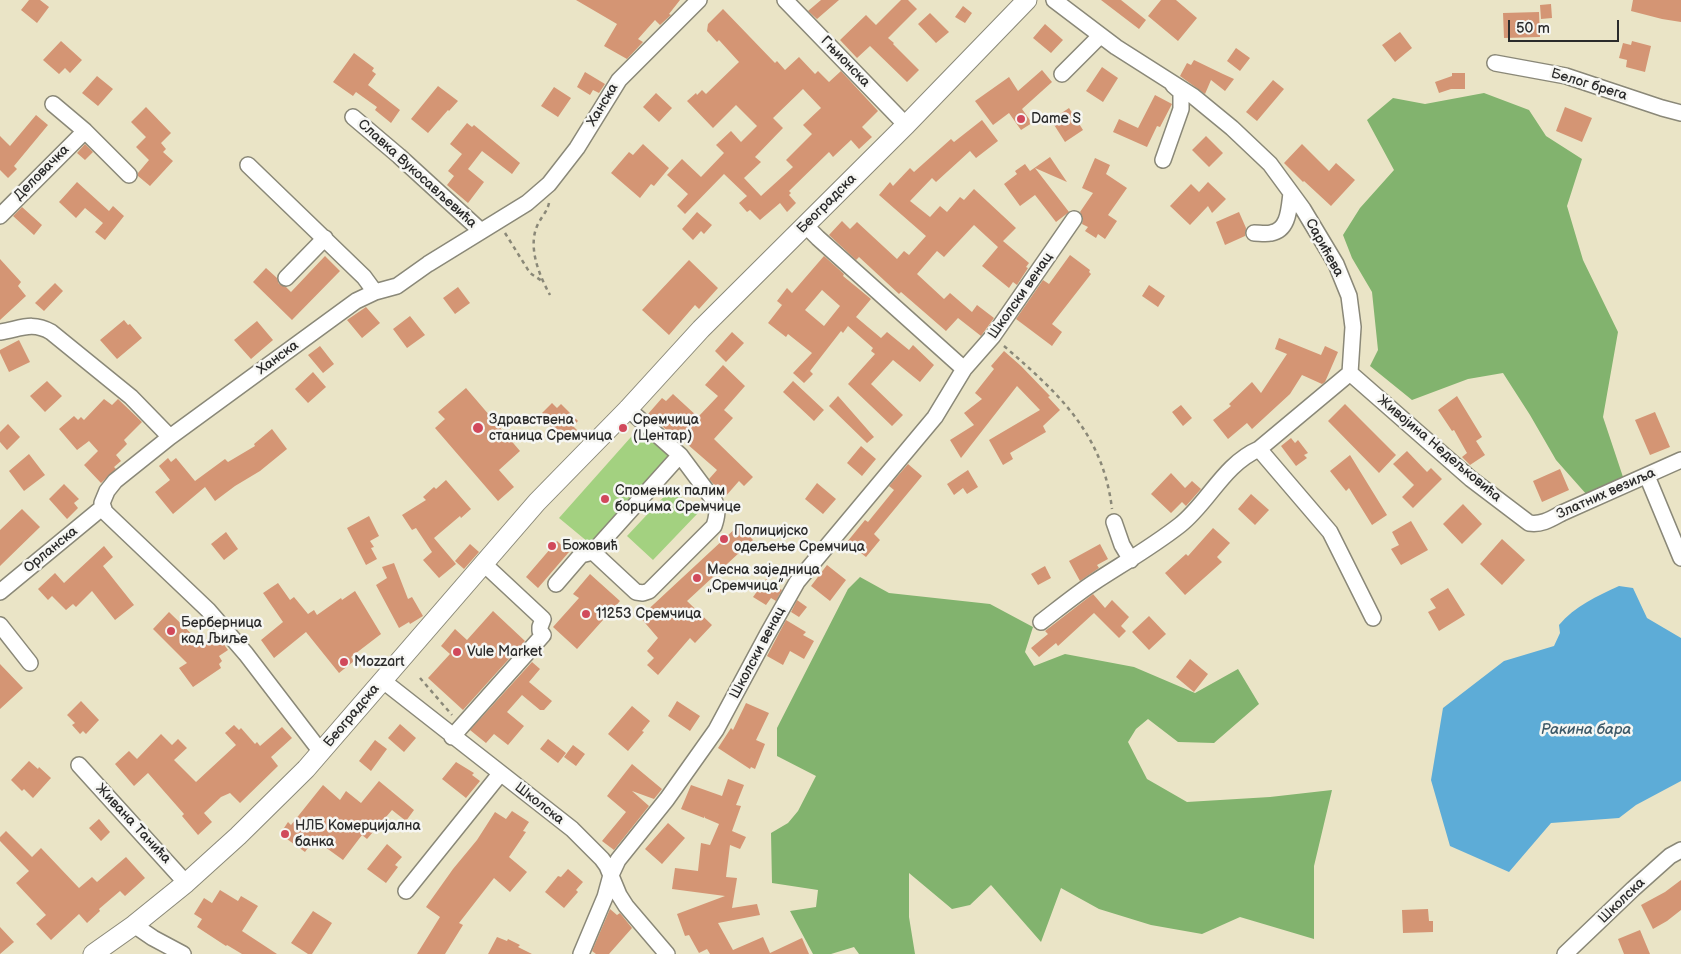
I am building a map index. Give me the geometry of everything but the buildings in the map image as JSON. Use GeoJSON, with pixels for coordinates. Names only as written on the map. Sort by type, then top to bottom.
{"type":"FeatureCollection","features":[{"type":"Feature","properties":{"kind":"main road","name":"Београдска"},"geometry":{"type":"LineString","coordinates":[[93,954],[186,883],[238,836],[306,769],[537,502],[628,409],[701,330],[906,125],[1027,0]]}},
{"type":"Feature","properties":{"kind":"street","name":"Ханска"},"geometry":{"type":"LineString","coordinates":[[103,507],[103,498],[111,486],[170,437],[356,301],[375,292],[397,286],[494,223],[527,204],[549,184],[577,148],[619,80],[699,0]]}},
{"type":"Feature","properties":{"kind":"street","name":"Гњионска"},"geometry":{"type":"LineString","coordinates":[[785,0],[906,125]]}},
{"type":"Feature","properties":{"kind":"street","name":"Сарићева"},"geometry":{"type":"LineString","coordinates":[[1054,0],[1100,36],[1172,84],[1194,96],[1270,164],[1303,209],[1336,264],[1348,296],[1353,327],[1350,373]]}},
{"type":"Feature","properties":{"kind":"street"},"geometry":{"type":"LineString","coordinates":[[1062,74],[1100,36]]}},
{"type":"Feature","properties":{"kind":"street","name":"Белог брега"},"geometry":{"type":"LineString","coordinates":[[1495,63],[1566,76],[1681,113]]}},
{"type":"Feature","properties":{"kind":"street"},"geometry":{"type":"LineString","coordinates":[[1163,160],[1181,109],[1182,101],[1181,92],[1172,84]]}},
{"type":"Feature","properties":{"kind":"street"},"geometry":{"type":"LineString","coordinates":[[53,104],[85,131],[129,175]]}},
{"type":"Feature","properties":{"kind":"street","name":"Славка Вукосављевића"},"geometry":{"type":"LineString","coordinates":[[353,117],[399,156],[481,232]]}},
{"type":"Feature","properties":{"kind":"street","name":"Деловачка"},"geometry":{"type":"LineString","coordinates":[[0,216],[85,131]]}},
{"type":"Feature","properties":{"kind":"street"},"geometry":{"type":"LineString","coordinates":[[248,165],[325,238],[364,277],[375,292]]}},
{"type":"Feature","properties":{"kind":"street"},"geometry":{"type":"LineString","coordinates":[[1254,233],[1271,233],[1280,229],[1286,222],[1291,193]]}},
{"type":"Feature","properties":{"kind":"street","name":"Школски венац"},"geometry":{"type":"LineString","coordinates":[[582,954],[618,860],[667,799],[716,730],[797,582],[935,417],[964,369],[993,336],[1074,219]]}},
{"type":"Feature","properties":{"kind":"street"},"geometry":{"type":"LineString","coordinates":[[805,225],[964,369]]}},
{"type":"Feature","properties":{"kind":"street"},"geometry":{"type":"LineString","coordinates":[[286,278],[325,238]]}},
{"type":"Feature","properties":{"kind":"street"},"geometry":{"type":"LineString","coordinates":[[0,332],[41,326],[51,332],[131,397],[170,437]]}},
{"type":"Feature","properties":{"kind":"street"},"geometry":{"type":"LineString","coordinates":[[1041,622],[1092,583],[1131,560],[1181,524],[1216,484],[1243,458],[1259,449],[1350,373]]}},
{"type":"Feature","properties":{"kind":"street","name":"Живојина Недељковића"},"geometry":{"type":"LineString","coordinates":[[1350,373],[1471,479],[1529,524]]}},
{"type":"Feature","properties":{"kind":"street"},"geometry":{"type":"LineString","coordinates":[[593,552],[636,592],[643,593],[649,591],[714,526],[718,510],[715,502],[680,455],[628,409]]}},
{"type":"Feature","properties":{"kind":"street"},"geometry":{"type":"LineString","coordinates":[[1259,449],[1330,532],[1373,618]]}},
{"type":"Feature","properties":{"kind":"street"},"geometry":{"type":"LineString","coordinates":[[556,584],[581,555],[593,552],[680,455]]}},
{"type":"Feature","properties":{"kind":"street","name":"Златних везиља"},"geometry":{"type":"LineString","coordinates":[[1529,524],[1539,524],[1548,521],[1681,460]]}},
{"type":"Feature","properties":{"kind":"street"},"geometry":{"type":"LineString","coordinates":[[1647,476],[1681,558]]}},
{"type":"Feature","properties":{"kind":"street"},"geometry":{"type":"LineString","coordinates":[[103,507],[109,516],[208,610],[246,654],[322,752]]}},
{"type":"Feature","properties":{"kind":"street","name":"Орланска"},"geometry":{"type":"LineString","coordinates":[[0,592],[103,507]]}},
{"type":"Feature","properties":{"kind":"street"},"geometry":{"type":"LineString","coordinates":[[1114,522],[1122,545],[1131,560]]}},
{"type":"Feature","properties":{"kind":"street"},"geometry":{"type":"LineString","coordinates":[[451,730],[543,635],[540,627],[543,619],[484,564]]}},
{"type":"Feature","properties":{"kind":"street"},"geometry":{"type":"LineString","coordinates":[[0,625],[30,662]]}},
{"type":"Feature","properties":{"kind":"street","name":"Школска"},"geometry":{"type":"LineString","coordinates":[[382,680],[451,730],[502,774],[572,829],[602,858],[626,906],[667,954]]}},
{"type":"Feature","properties":{"kind":"street","name":"Живана Танића"},"geometry":{"type":"LineString","coordinates":[[79,766],[186,883]]}},
{"type":"Feature","properties":{"kind":"street"},"geometry":{"type":"LineString","coordinates":[[406,890],[502,774]]}},
{"type":"Feature","properties":{"kind":"street","name":"Школска"},"geometry":{"type":"LineString","coordinates":[[1565,954],[1633,889],[1670,856],[1681,850]]}},
{"type":"Feature","properties":{"kind":"street"},"geometry":{"type":"LineString","coordinates":[[134,924],[153,938],[183,954]]}},
{"type":"Feature","properties":{"kind":"path"},"geometry":{"type":"LineString","coordinates":[[549,184],[550,202],[547,211],[538,222],[534,245],[543,282],[550,295]]}},
{"type":"Feature","properties":{"kind":"path"},"geometry":{"type":"LineString","coordinates":[[494,223],[507,235],[530,273],[543,282]]}},
{"type":"Feature","properties":{"kind":"path"},"geometry":{"type":"LineString","coordinates":[[993,336],[1038,375],[1082,425],[1103,465],[1110,489],[1114,522]]}},
{"type":"Feature","properties":{"kind":"path"},"geometry":{"type":"LineString","coordinates":[[420,678],[452,715],[451,730]]}},
{"type":"Feature","properties":{"kind":"green space"},"geometry":{"type":"Polygon","coordinates":[[[1484,93],[1529,110],[1546,136],[1582,159],[1567,206],[1583,260],[1618,332],[1603,417],[1624,480],[1587,495],[1556,460],[1503,373],[1468,379],[1412,400],[1370,366],[1378,350],[1372,292],[1352,258],[1343,235],[1360,208],[1394,170],[1367,120],[1393,98],[1425,104],[1484,93]]]}},
{"type":"Feature","properties":{"kind":"green space"},"geometry":{"type":"Polygon","coordinates":[[[639,428],[673,458],[598,539],[588,542],[559,518],[639,428]]]}},
{"type":"Feature","properties":{"kind":"green space"},"geometry":{"type":"Polygon","coordinates":[[[672,488],[698,513],[653,560],[627,536],[672,488]]]}},
{"type":"Feature","properties":{"kind":"green space"},"geometry":{"type":"Polygon","coordinates":[[[860,577],[889,593],[990,604],[1033,627],[1025,652],[1034,666],[1065,654],[1134,667],[1195,693],[1238,669],[1259,704],[1214,743],[1178,742],[1148,719],[1136,729],[1128,742],[1147,779],[1187,802],[1270,797],[1332,790],[1314,866],[1314,939],[1240,917],[1202,934],[1151,925],[1099,909],[1061,888],[1041,942],[991,885],[970,905],[952,909],[909,873],[909,917],[915,954],[859,954],[854,947],[831,954],[813,954],[790,911],[816,907],[818,890],[772,883],[771,833],[788,823],[798,811],[816,776],[777,756],[777,728],[848,589],[860,577]]]}},
{"type":"Feature","properties":{"kind":"water","name":"Ракина бара"},"geometry":{"type":"Polygon","coordinates":[[[1619,586],[1633,588],[1647,618],[1681,638],[1681,781],[1636,805],[1619,818],[1551,823],[1509,872],[1450,846],[1431,780],[1443,708],[1504,661],[1554,646],[1560,633],[1559,625],[1565,618],[1587,602],[1619,586]]]}},
{"type":"Feature","properties":{"kind":"place","name":"Dame S"},"geometry":{"type":"Point","coordinates":[1021,119]}},
{"type":"Feature","properties":{"kind":"place","name":"Здравствена станица Сремчица"},"geometry":{"type":"Point","coordinates":[478,428]}},
{"type":"Feature","properties":{"kind":"place","name":"Сремчица (Центар)"},"geometry":{"type":"Point","coordinates":[623,428]}},
{"type":"Feature","properties":{"kind":"place","name":"Споменик палим борцима Сремчице"},"geometry":{"type":"Point","coordinates":[605,499]}},
{"type":"Feature","properties":{"kind":"place","name":"Полицијско одељење Сремчица"},"geometry":{"type":"Point","coordinates":[724,539]}},
{"type":"Feature","properties":{"kind":"place","name":"Божовић"},"geometry":{"type":"Point","coordinates":[552,546]}},
{"type":"Feature","properties":{"kind":"place","name":"Месна заједница „Сремчица”"},"geometry":{"type":"Point","coordinates":[697,578]}},
{"type":"Feature","properties":{"kind":"place","name":"11253 Сремчица"},"geometry":{"type":"Point","coordinates":[586,614]}},
{"type":"Feature","properties":{"kind":"place","name":"Берберница код Љиље"},"geometry":{"type":"Point","coordinates":[171,631]}},
{"type":"Feature","properties":{"kind":"place","name":"Vule Market"},"geometry":{"type":"Point","coordinates":[457,652]}},
{"type":"Feature","properties":{"kind":"place","name":"Mozzart"},"geometry":{"type":"Point","coordinates":[344,662]}},
{"type":"Feature","properties":{"kind":"place","name":"НЛБ Комерцијална банка"},"geometry":{"type":"Point","coordinates":[285,834]}}]}
